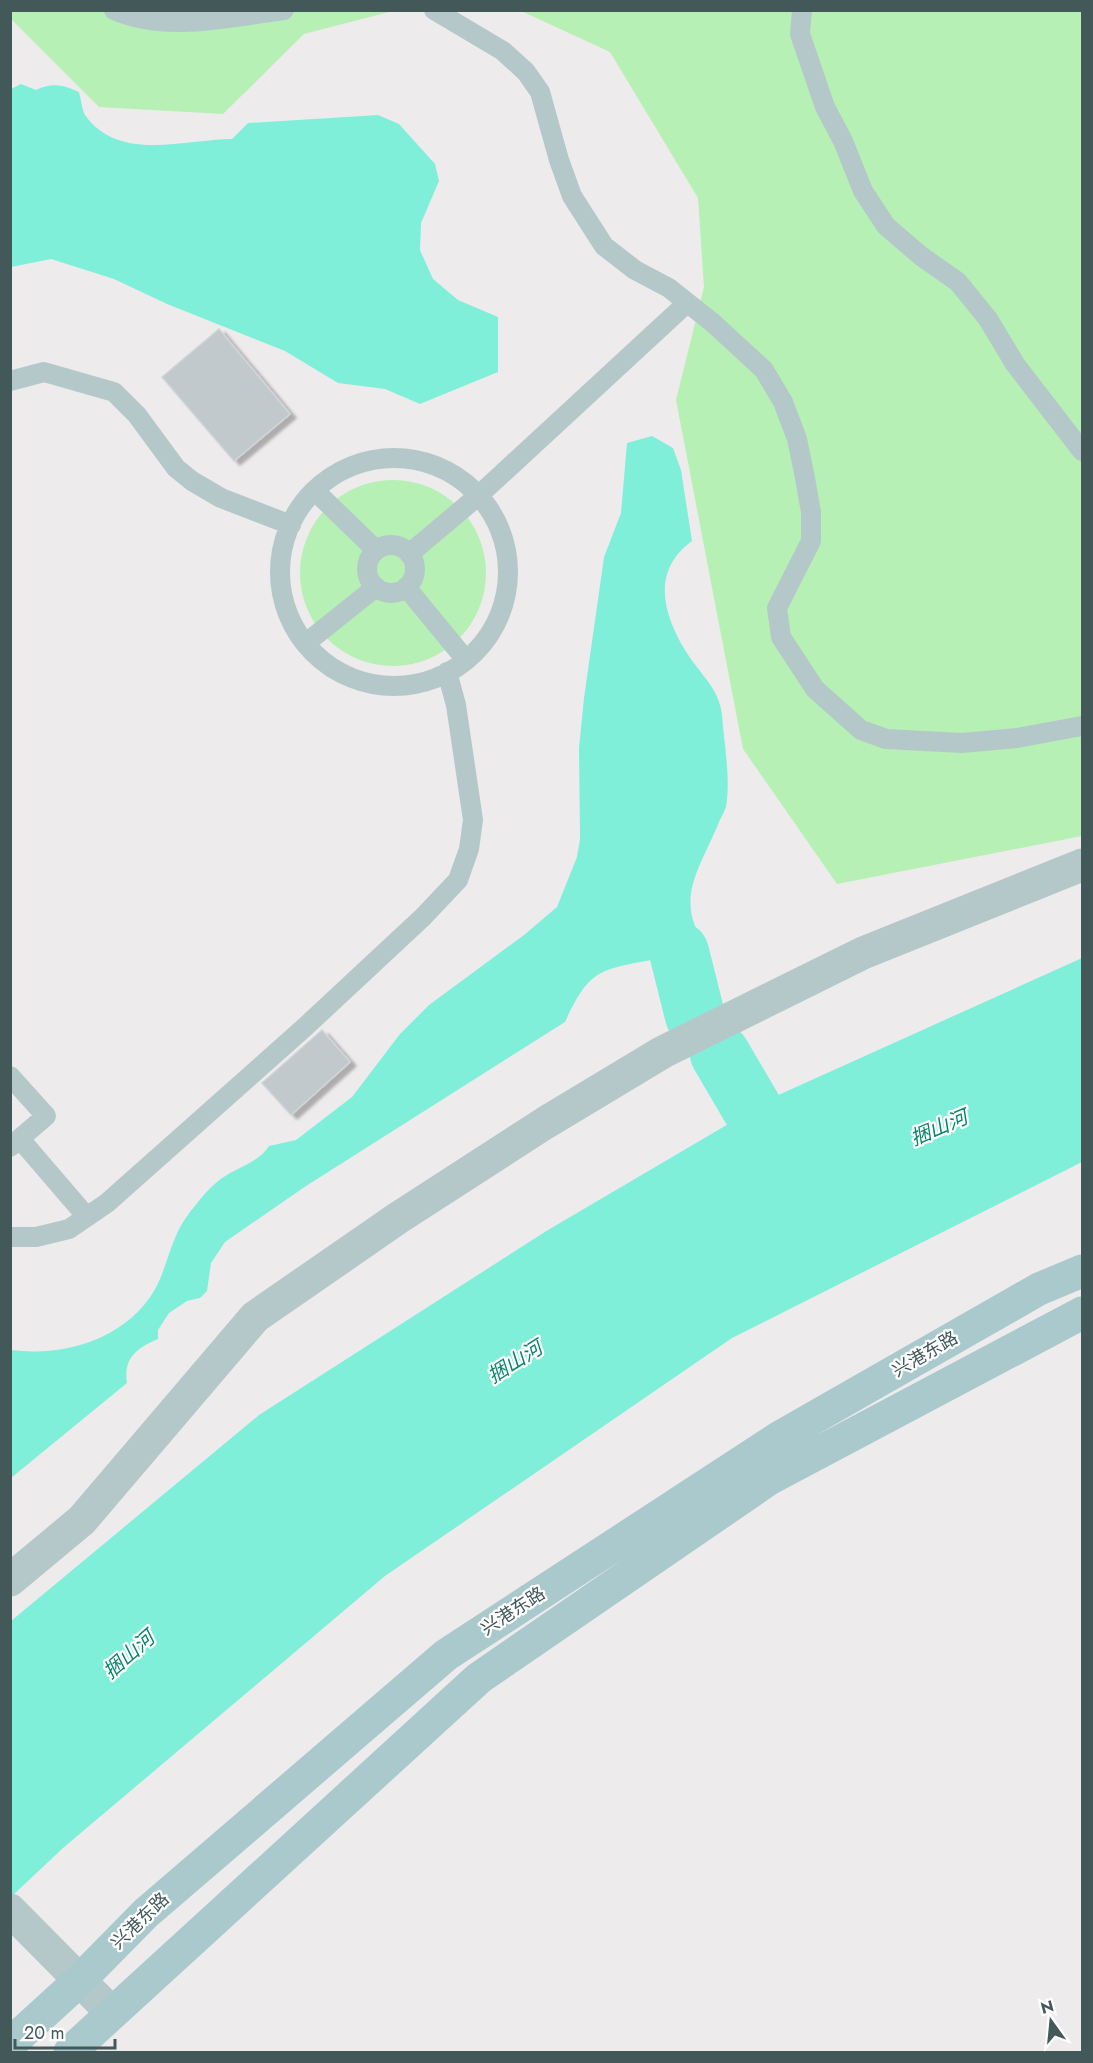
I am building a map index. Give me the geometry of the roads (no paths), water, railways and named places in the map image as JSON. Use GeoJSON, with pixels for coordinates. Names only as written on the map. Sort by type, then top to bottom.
{"type":"FeatureCollection","features":[{"type":"Feature","properties":{"kind":"main road","name":"兴港东路"},"geometry":{"type":"LineString","coordinates":[[10,2044],[80,1981],[146,1913],[446,1655],[780,1437],[1039,1289],[1083,1271]]}},
{"type":"Feature","properties":{"kind":"main road","name":"兴港东路"},"geometry":{"type":"LineString","coordinates":[[70,2052],[479,1678],[769,1479],[1083,1312]]}},
{"type":"Feature","properties":{"kind":"street"},"geometry":{"type":"LineString","coordinates":[[10,1580],[82,1520],[255,1317],[398,1218],[545,1123],[663,1052],[863,953],[1083,866]]}},
{"type":"Feature","properties":{"kind":"street"},"geometry":{"type":"LineString","coordinates":[[10,1910],[112,2013]]}},
{"type":"Feature","properties":{"kind":"lane"},"geometry":{"type":"LineString","coordinates":[[114,10],[126,16],[168,23],[284,10]]}},
{"type":"Feature","properties":{"kind":"lane"},"geometry":{"type":"LineString","coordinates":[[434,10],[503,51],[526,72],[540,92],[572,196],[604,246],[687,303],[764,370],[783,402],[797,439],[811,512],[811,541],[777,608],[781,637],[814,689],[861,730],[886,739],[962,743],[1017,738],[1083,726]]}},
{"type":"Feature","properties":{"kind":"lane"},"geometry":{"type":"LineString","coordinates":[[802,10],[800,34],[825,107],[843,141],[863,191],[886,226],[921,256],[958,282],[988,318],[1015,364],[1083,451]]}},
{"type":"Feature","properties":{"kind":"lane"},"geometry":{"type":"LineString","coordinates":[[409,554],[478,496],[687,303]]}},
{"type":"Feature","properties":{"kind":"lane"},"geometry":{"type":"LineString","coordinates":[[10,381],[44,372],[114,392],[137,415],[176,468],[192,481],[221,498],[291,525]]}},
{"type":"Feature","properties":{"kind":"lane"},"geometry":{"type":"LineString","coordinates":[[391,458],[428,463],[462,479],[478,496],[488,505],[504,538],[509,575],[502,611],[484,644],[466,660],[447,672],[420,684],[381,686],[345,675],[313,653],[291,621],[280,585],[282,546],[297,510],[322,483],[355,464],[391,458]]}},
{"type":"Feature","properties":{"kind":"lane"},"geometry":{"type":"LineString","coordinates":[[315,491],[376,550]]}},
{"type":"Feature","properties":{"kind":"lane"},"geometry":{"type":"LineString","coordinates":[[389,545],[404,549],[409,554],[413,560],[414,575],[406,587],[390,592],[376,587],[367,573],[368,564],[376,550],[389,545]]}},
{"type":"Feature","properties":{"kind":"lane"},"geometry":{"type":"LineString","coordinates":[[306,643],[376,587]]}},
{"type":"Feature","properties":{"kind":"lane"},"geometry":{"type":"LineString","coordinates":[[406,587],[466,660]]}},
{"type":"Feature","properties":{"kind":"lane"},"geometry":{"type":"LineString","coordinates":[[10,1237],[36,1238],[69,1229],[107,1203],[305,1027],[423,917],[459,880],[470,849],[473,820],[456,705],[447,672]]}},
{"type":"Feature","properties":{"kind":"lane"},"geometry":{"type":"LineString","coordinates":[[10,1076],[46,1116],[15,1143],[87,1217]]}},
{"type":"Feature","properties":{"kind":"water"},"geometry":{"type":"Polygon","coordinates":[[[21,84],[36,90],[58,85],[79,92],[85,115],[99,130],[116,139],[134,144],[174,144],[232,139],[248,123],[378,115],[399,124],[435,164],[439,181],[421,223],[420,250],[433,279],[458,300],[498,317],[498,372],[420,404],[385,389],[338,383],[285,351],[167,304],[114,279],[51,259],[11,267],[11,89],[21,84]]]}},
{"type":"Feature","properties":{"kind":"water"},"geometry":{"type":"Polygon","coordinates":[[[652,436],[673,448],[681,470],[692,541],[679,552],[666,578],[667,606],[677,636],[713,689],[722,715],[727,773],[726,807],[696,874],[690,903],[698,933],[709,949],[665,972],[651,960],[618,967],[597,976],[581,992],[565,1022],[306,1186],[225,1242],[211,1263],[207,1291],[200,1298],[187,1301],[169,1313],[158,1330],[158,1339],[138,1350],[130,1360],[126,1374],[127,1383],[11,1478],[11,1350],[52,1350],[72,1347],[110,1333],[127,1321],[142,1308],[154,1291],[183,1222],[213,1185],[223,1177],[252,1162],[269,1146],[296,1140],[352,1097],[400,1034],[429,1005],[524,935],[557,907],[577,857],[580,839],[579,748],[604,557],[621,513],[627,443],[652,436]]]}},
{"type":"Feature","properties":{"kind":"water","name":"捆山河"},"geometry":{"type":"Polygon","coordinates":[[[1082,958],[1082,1162],[732,1338],[385,1576],[63,1848],[11,1897],[11,1621],[259,1415],[548,1230],[774,1097],[1082,958]]]}},
{"type":"Feature","properties":{"kind":"waterway"},"geometry":{"type":"LineString","coordinates":[[679,952],[695,1016]]}},
{"type":"Feature","properties":{"kind":"waterway"},"geometry":{"type":"LineString","coordinates":[[720,1054],[794,1180]]}}]}
